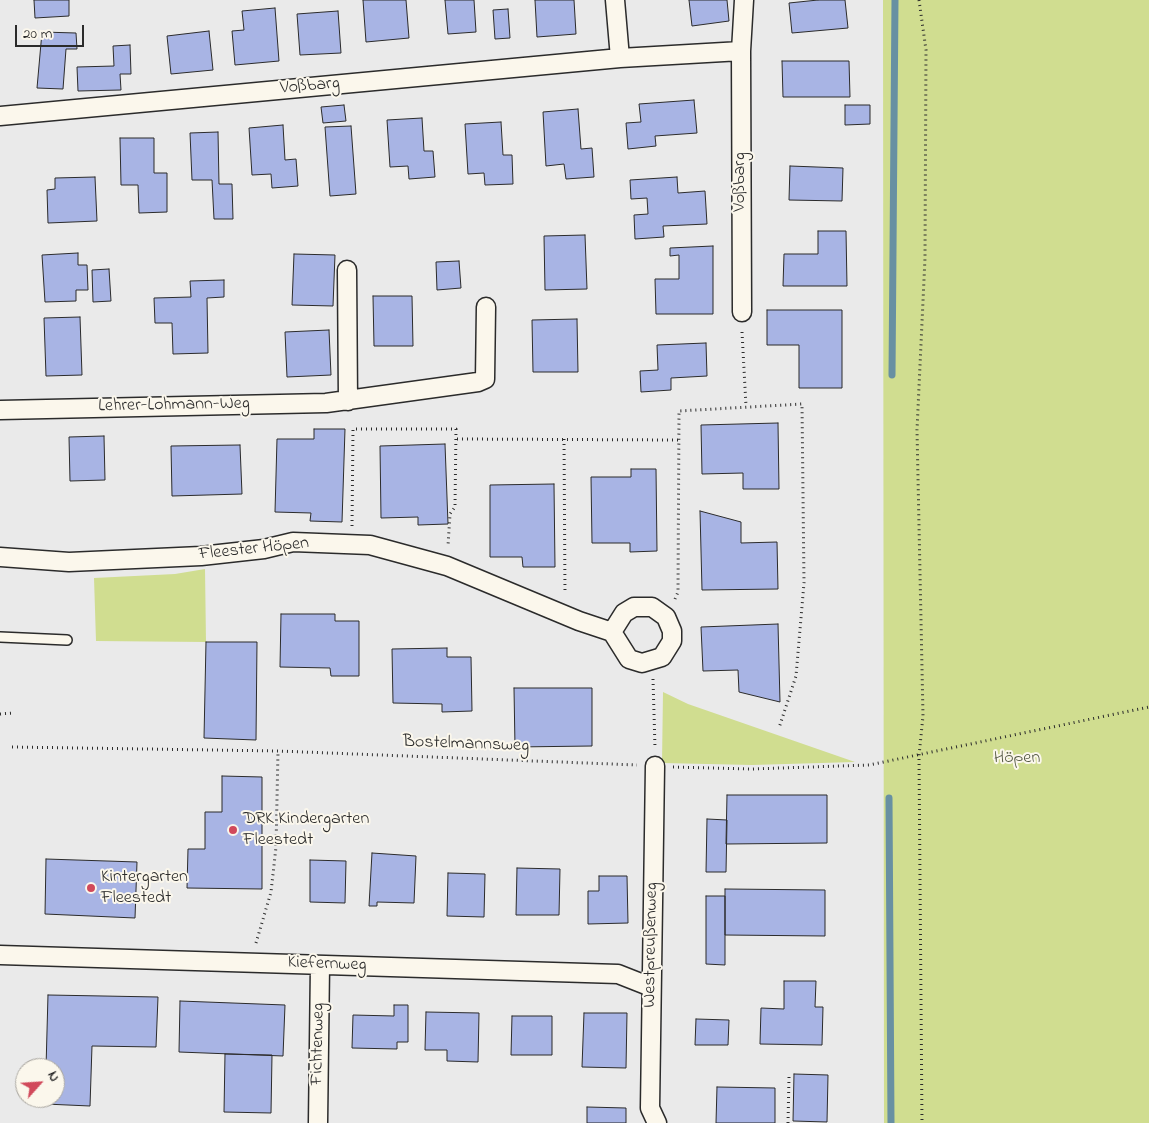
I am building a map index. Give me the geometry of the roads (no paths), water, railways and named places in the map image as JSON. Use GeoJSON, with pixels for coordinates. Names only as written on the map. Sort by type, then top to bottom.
{"type":"FeatureCollection","features":[{"type":"Feature","properties":{"kind":"street"},"geometry":{"type":"LineString","coordinates":[[616,0],[620,58]]}},
{"type":"Feature","properties":{"kind":"street","name":"Voßbarg"},"geometry":{"type":"LineString","coordinates":[[742,312],[741,51],[744,0]]}},
{"type":"Feature","properties":{"kind":"street","name":"Voßbarg"},"geometry":{"type":"LineString","coordinates":[[0,116],[620,58],[741,51]]}},
{"type":"Feature","properties":{"kind":"street"},"geometry":{"type":"LineString","coordinates":[[347,270],[348,401]]}},
{"type":"Feature","properties":{"kind":"street","name":"Lehrer-Lohmann-Weg"},"geometry":{"type":"LineString","coordinates":[[0,410],[326,403],[478,382],[485,379],[486,307]]}},
{"type":"Feature","properties":{"kind":"street","name":"Fleester Höpen"},"geometry":{"type":"LineString","coordinates":[[0,557],[69,562],[201,556],[264,549],[293,542],[352,544],[387,549],[447,566],[565,615],[612,632]]}},
{"type":"Feature","properties":{"kind":"street"},"geometry":{"type":"LineString","coordinates":[[652,607],[666,617],[672,632],[672,641],[662,657],[642,663],[629,659],[612,632],[624,614],[634,608],[652,607]]}},
{"type":"Feature","properties":{"kind":"street","name":"Westpreußenweg"},"geometry":{"type":"LineString","coordinates":[[655,766],[650,1108],[657,1123]]}},
{"type":"Feature","properties":{"kind":"street","name":"Kiefernweg"},"geometry":{"type":"LineString","coordinates":[[0,955],[618,974],[651,987]]}},
{"type":"Feature","properties":{"kind":"street","name":"Fichtenweg"},"geometry":{"type":"LineString","coordinates":[[318,1123],[320,965]]}},
{"type":"Feature","properties":{"kind":"lane"},"geometry":{"type":"LineString","coordinates":[[0,637],[67,640]]}},
{"type":"Feature","properties":{"kind":"waterway"},"geometry":{"type":"LineString","coordinates":[[892,375],[895,0]]}},
{"type":"Feature","properties":{"kind":"waterway"},"geometry":{"type":"LineString","coordinates":[[889,798],[891,1123]]}},
{"type":"Feature","properties":{"kind":"place","name":"DRK Kindergarten Fleestedt"},"geometry":{"type":"Point","coordinates":[233,830]}},
{"type":"Feature","properties":{"kind":"place","name":"Kintergarten Fleestedt"},"geometry":{"type":"Point","coordinates":[91,888]}},
{"type":"Feature","properties":{"kind":"park label","name":"Höpen"},"geometry":{"type":"Point","coordinates":[1017,759]}}]}
